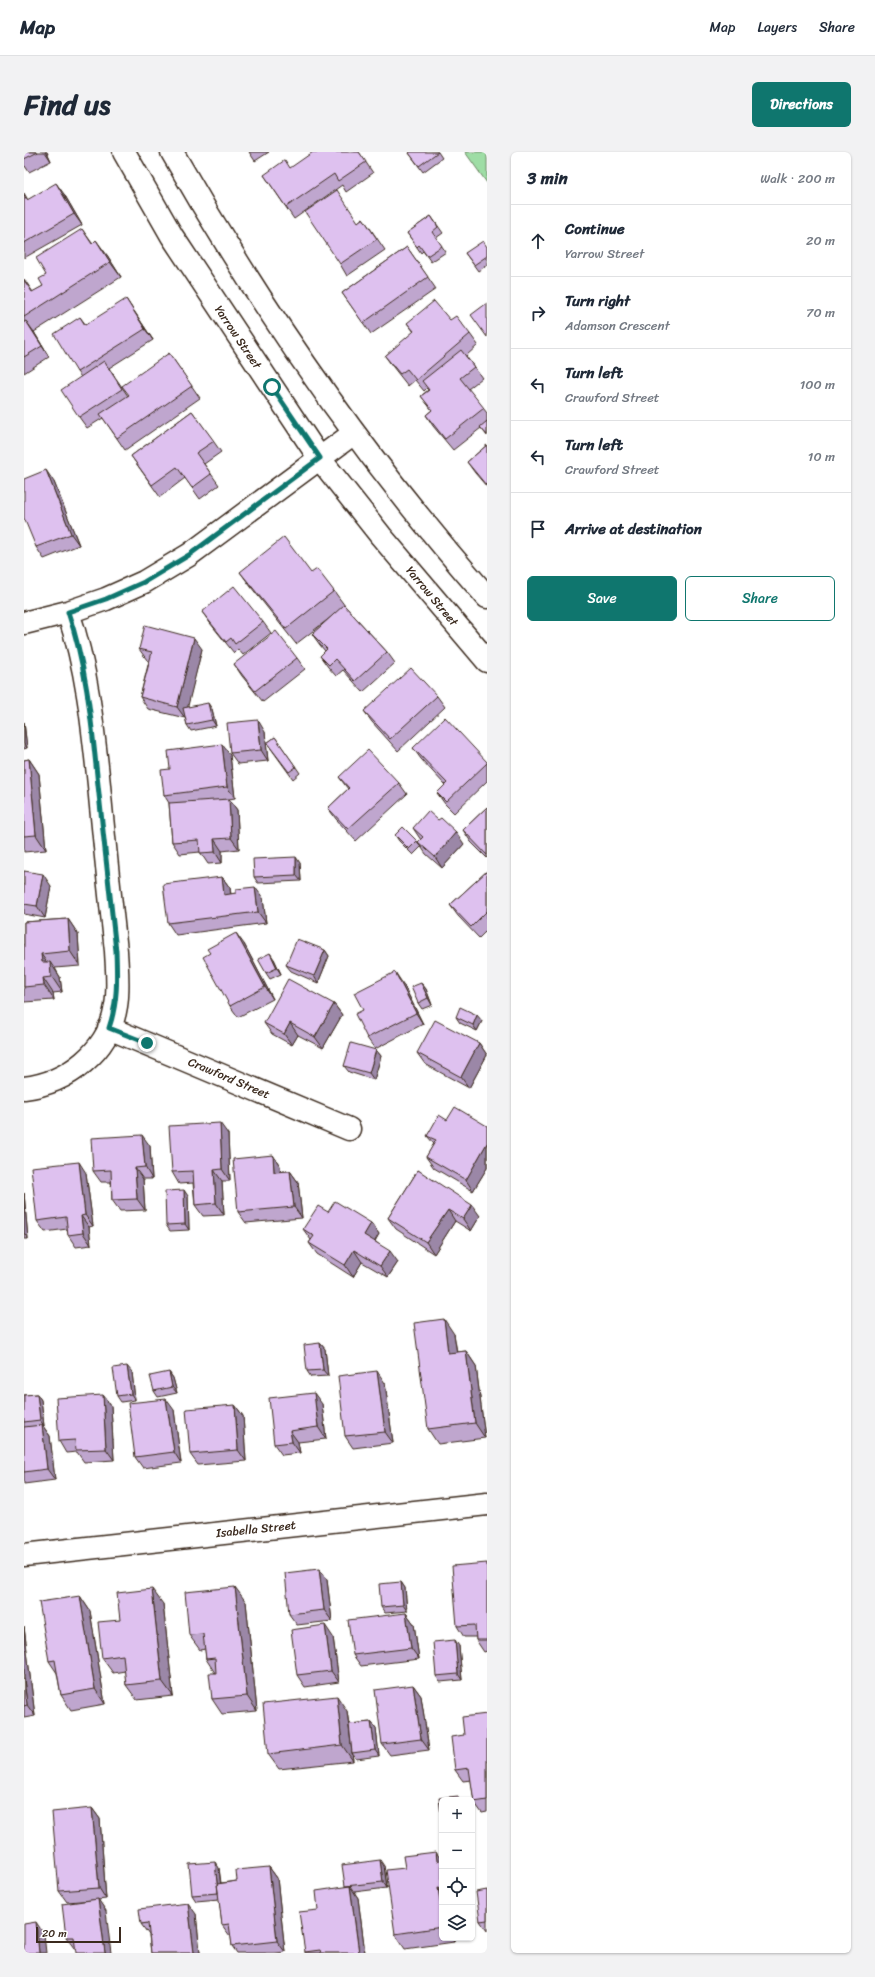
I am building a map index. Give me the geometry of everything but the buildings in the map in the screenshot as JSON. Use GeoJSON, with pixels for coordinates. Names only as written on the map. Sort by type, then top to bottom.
{"type":"FeatureCollection","features":[{"type":"Feature","properties":{"kind":"street","name":"Yarrow Street"},"geometry":{"type":"LineString","coordinates":[[124,152],[172,236],[320,458],[396,554],[487,659]]}},
{"type":"Feature","properties":{"kind":"street"},"geometry":{"type":"LineString","coordinates":[[172,152],[193,189],[308,369],[354,433],[409,504],[487,597]]}},
{"type":"Feature","properties":{"kind":"street"},"geometry":{"type":"LineString","coordinates":[[24,623],[68,612],[106,599],[144,582],[183,558],[354,433]]}},
{"type":"Feature","properties":{"kind":"street"},"geometry":{"type":"LineString","coordinates":[[24,1088],[54,1081],[78,1069],[99,1046],[109,1028],[116,1008],[118,981],[116,951],[93,739],[84,675],[68,612]]}},
{"type":"Feature","properties":{"kind":"street","name":"Crawford Street"},"geometry":{"type":"LineString","coordinates":[[109,1028],[349,1129]]}},
{"type":"Feature","properties":{"kind":"street","name":"Isabella Street"},"geometry":{"type":"LineString","coordinates":[[24,1554],[487,1504]]}},
{"type":"Feature","properties":{"kind":"green space"},"geometry":{"type":"Polygon","coordinates":[[[465,152],[487,152],[487,183],[465,152]]]}},
{"type":"Feature","properties":{"kind":"route"},"geometry":{"type":"LineString","coordinates":[[147,1043],[109,1028],[116,1008],[118,981],[116,951],[95,754],[84,675],[68,612],[106,599],[144,582],[189,555],[320,458],[272,387]]}}]}
